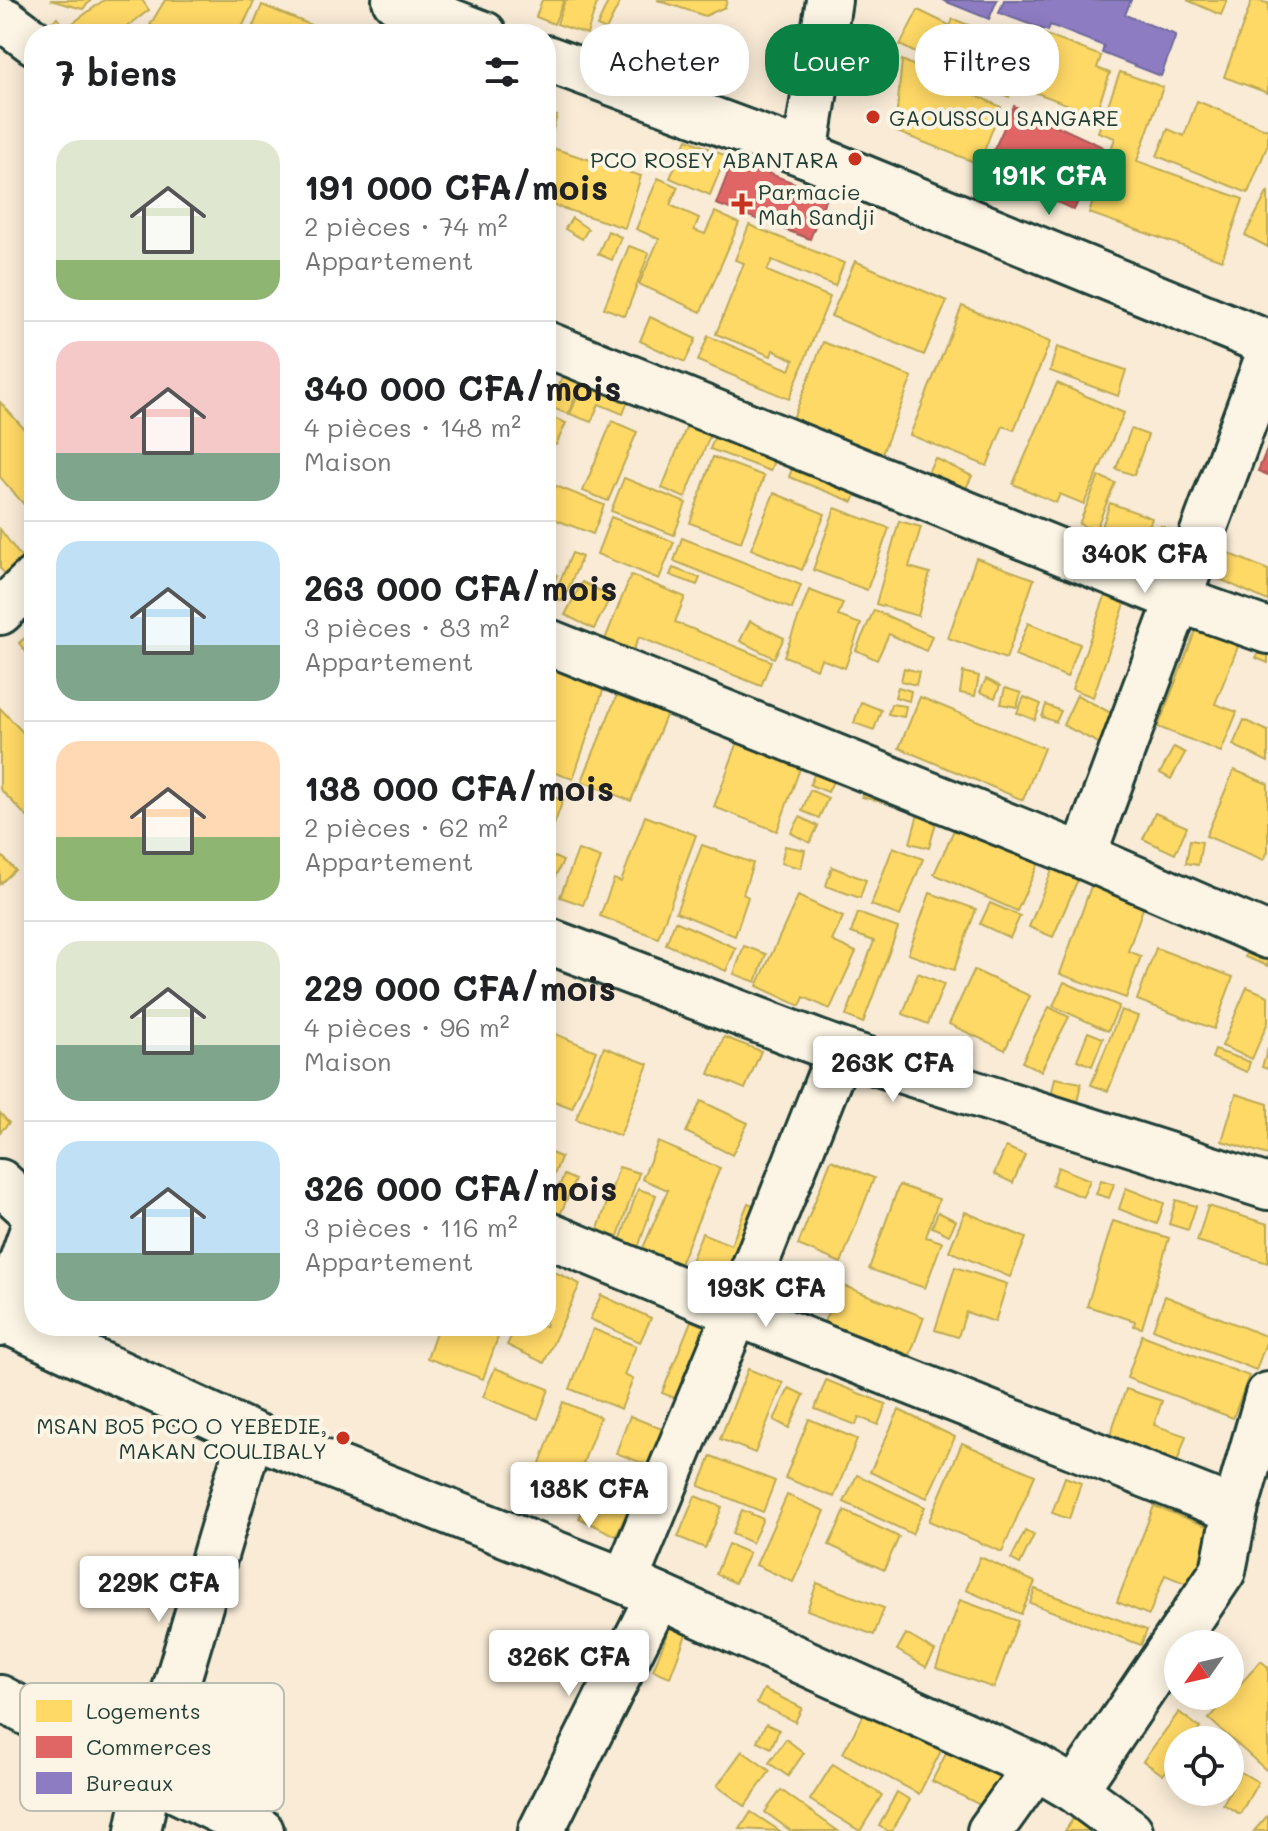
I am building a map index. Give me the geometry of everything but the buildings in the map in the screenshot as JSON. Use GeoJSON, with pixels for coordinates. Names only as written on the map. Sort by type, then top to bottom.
{"type":"FeatureCollection","features":[{"type":"Feature","properties":{"kind":"street"},"geometry":{"type":"LineString","coordinates":[[395,0],[458,24]]}},
{"type":"Feature","properties":{"kind":"street"},"geometry":{"type":"LineString","coordinates":[[805,154],[829,0]]}},
{"type":"Feature","properties":{"kind":"street"},"geometry":{"type":"LineString","coordinates":[[0,19],[24,34]]}},
{"type":"Feature","properties":{"kind":"street"},"geometry":{"type":"LineString","coordinates":[[556,62],[805,154],[1268,343]]}},
{"type":"Feature","properties":{"kind":"street"},"geometry":{"type":"LineString","coordinates":[[556,348],[1180,600],[1268,631]]}},
{"type":"Feature","properties":{"kind":"street"},"geometry":{"type":"LineString","coordinates":[[1083,856],[1268,357]]}},
{"type":"Feature","properties":{"kind":"street"},"geometry":{"type":"LineString","coordinates":[[0,612],[24,589]]}},
{"type":"Feature","properties":{"kind":"street"},"geometry":{"type":"LineString","coordinates":[[556,645],[1083,856],[1268,936]]}},
{"type":"Feature","properties":{"kind":"street"},"geometry":{"type":"LineString","coordinates":[[556,944],[840,1051],[1268,1187]]}},
{"type":"Feature","properties":{"kind":"street"},"geometry":{"type":"LineString","coordinates":[[541,1831],[642,1588],[736,1313],[840,1051]]}},
{"type":"Feature","properties":{"kind":"street"},"geometry":{"type":"LineString","coordinates":[[0,1182],[24,1204]]}},
{"type":"Feature","properties":{"kind":"street"},"geometry":{"type":"LineString","coordinates":[[556,1238],[736,1313],[1235,1510]]}},
{"type":"Feature","properties":{"kind":"street"},"geometry":{"type":"LineString","coordinates":[[24,1254],[1,1320],[24,1330]]}},
{"type":"Feature","properties":{"kind":"street"},"geometry":{"type":"LineString","coordinates":[[36,1336],[251,1434],[642,1588],[1036,1767],[1075,1790],[1130,1831]]}},
{"type":"Feature","properties":{"kind":"street"},"geometry":{"type":"LineString","coordinates":[[1075,1790],[1223,1571],[1235,1510],[1268,1395]]}},
{"type":"Feature","properties":{"kind":"street"},"geometry":{"type":"LineString","coordinates":[[177,1683],[251,1434]]}},
{"type":"Feature","properties":{"kind":"street"},"geometry":{"type":"LineString","coordinates":[[0,1698],[20,1709]]}},
{"type":"Feature","properties":{"kind":"street"},"geometry":{"type":"LineString","coordinates":[[990,1831],[1036,1767]]}},
{"type":"Feature","properties":{"kind":"street"},"geometry":{"type":"LineString","coordinates":[[138,1831],[142,1811]]}},
{"type":"Feature","properties":{"kind":"street"},"geometry":{"type":"LineString","coordinates":[[220,1811],[261,1831]]}},
{"type":"Feature","properties":{"kind":"place","name":"GAOUSSOU SANGARE"},"geometry":{"type":"Point","coordinates":[873,117]}},
{"type":"Feature","properties":{"kind":"place","name":"PCO ROSEY ABANTARA"},"geometry":{"type":"Point","coordinates":[855,159]}},
{"type":"Feature","properties":{"kind":"place","name":"Parmacie Mah Sandji"},"geometry":{"type":"Point","coordinates":[742,204]}},
{"type":"Feature","properties":{"kind":"place","name":"MSAN B05 PCO O YEBEDIE, MAKAN COULIBALY"},"geometry":{"type":"Point","coordinates":[343,1438]}}]}
